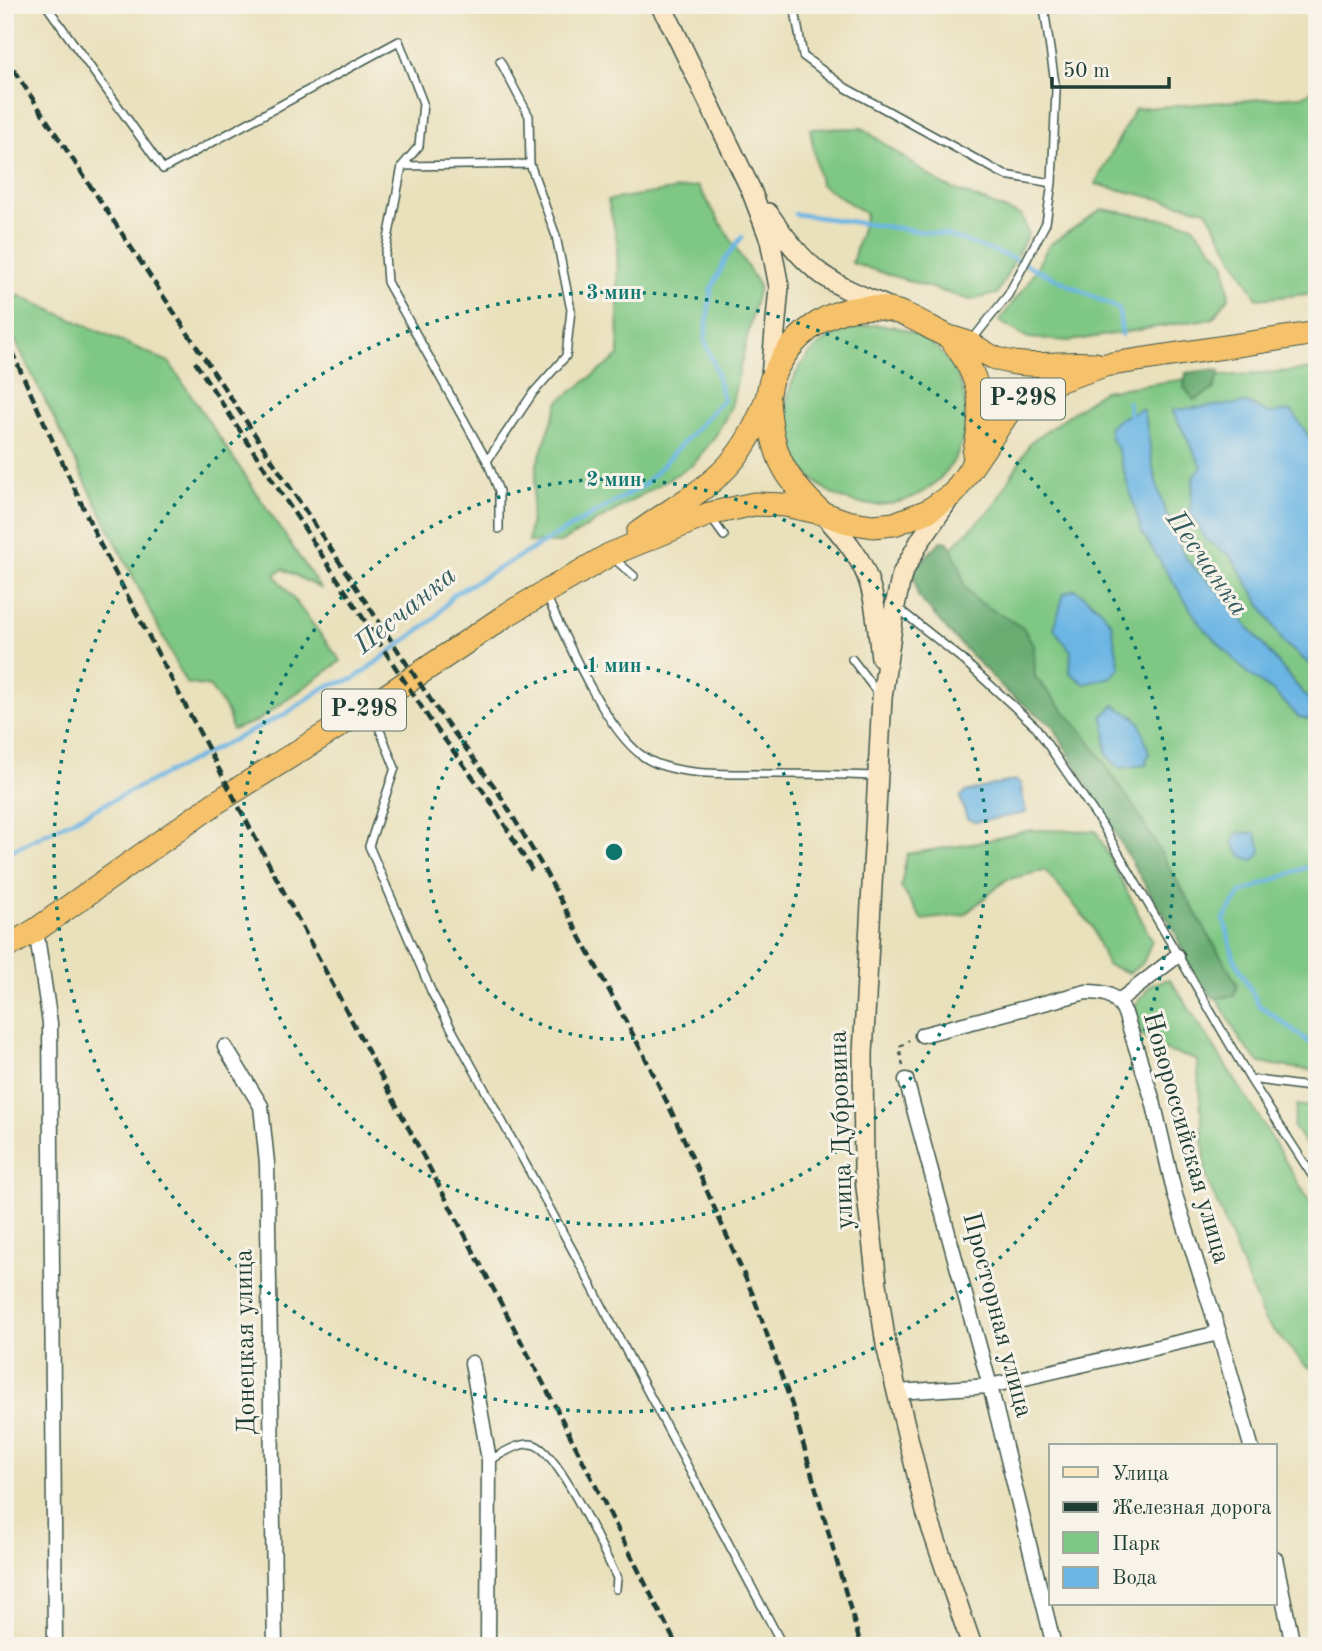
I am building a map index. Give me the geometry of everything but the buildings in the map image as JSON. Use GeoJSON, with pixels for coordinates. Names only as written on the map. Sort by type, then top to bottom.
{"type":"FeatureCollection","features":[{"type":"Feature","properties":{"kind":"highway","name":"Р-298"},"geometry":{"type":"LineString","coordinates":[[5,948],[36,930],[217,802],[371,706],[544,592],[609,555],[721,474],[736,457],[757,424],[769,388],[787,351],[820,321],[842,311],[858,308],[901,312],[983,353],[1012,362],[1105,365]]}},
{"type":"Feature","properties":{"kind":"highway","name":"Р-298"},"geometry":{"type":"LineString","coordinates":[[609,555],[709,514],[754,504],[785,505],[847,522],[873,526],[894,524],[928,511],[954,492],[1000,422],[1023,399],[1049,384],[1105,365],[1317,333]]}},
{"type":"Feature","properties":{"kind":"highway","name":"Р-298"},"geometry":{"type":"LineString","coordinates":[[959,340],[980,396],[980,426],[970,471]]}},
{"type":"Feature","properties":{"kind":"highway","name":"Р-298"},"geometry":{"type":"LineString","coordinates":[[769,388],[771,430],[782,466],[804,497],[822,513]]}},
{"type":"Feature","properties":{"kind":"main road"},"geometry":{"type":"LineString","coordinates":[[660,5],[669,14],[751,190],[770,240],[778,280],[778,304],[769,388]]}},
{"type":"Feature","properties":{"kind":"main road"},"geometry":{"type":"LineString","coordinates":[[751,190],[794,250],[809,266],[838,286],[901,312]]}},
{"type":"Feature","properties":{"kind":"main road"},"geometry":{"type":"LineString","coordinates":[[883,691],[902,574],[954,492]]}},
{"type":"Feature","properties":{"kind":"main road"},"geometry":{"type":"LineString","coordinates":[[822,513],[859,558],[870,582],[883,691]]}},
{"type":"Feature","properties":{"kind":"main road","name":"улица Дубровина"},"geometry":{"type":"LineString","coordinates":[[883,691],[876,776],[863,1054],[863,1169],[879,1296],[897,1392],[926,1512],[972,1646]]}},
{"type":"Feature","properties":{"kind":"street"},"geometry":{"type":"LineString","coordinates":[[36,930],[50,1023],[55,1646]]}},
{"type":"Feature","properties":{"kind":"street"},"geometry":{"type":"LineString","coordinates":[[1119,1001],[1177,956]]}},
{"type":"Feature","properties":{"kind":"street","name":"Новороссийская улица"},"geometry":{"type":"LineString","coordinates":[[922,1035],[1086,992],[1108,992],[1119,1001],[1153,1101],[1175,1195],[1250,1444]]}},
{"type":"Feature","properties":{"kind":"street","name":"Донецкая улица"},"geometry":{"type":"LineString","coordinates":[[225,1047],[261,1106],[267,1163],[275,1646]]}},
{"type":"Feature","properties":{"kind":"street","name":"Просторная улица"},"geometry":{"type":"LineString","coordinates":[[906,1080],[990,1386],[1054,1646]]}},
{"type":"Feature","properties":{"kind":"street"},"geometry":{"type":"LineString","coordinates":[[897,1392],[990,1386],[1219,1334]]}},
{"type":"Feature","properties":{"kind":"street"},"geometry":{"type":"LineString","coordinates":[[472,1363],[489,1460],[488,1646]]}},
{"type":"Feature","properties":{"kind":"street"},"geometry":{"type":"LineString","coordinates":[[1276,1563],[1293,1646]]}},
{"type":"Feature","properties":{"kind":"lane"},"geometry":{"type":"LineString","coordinates":[[46,5],[163,169],[399,41],[423,103],[419,146],[401,166],[385,255],[387,282],[487,461],[499,491],[499,529]]}},
{"type":"Feature","properties":{"kind":"lane"},"geometry":{"type":"LineString","coordinates":[[794,5],[803,56],[846,88],[1004,175],[1052,183]]}},
{"type":"Feature","properties":{"kind":"lane"},"geometry":{"type":"LineString","coordinates":[[959,340],[1008,295],[1046,223],[1052,183],[1056,90],[1044,8],[1046,5]]}},
{"type":"Feature","properties":{"kind":"lane"},"geometry":{"type":"LineString","coordinates":[[487,461],[533,393],[566,356],[571,310],[556,236],[530,164],[529,116],[500,61]]}},
{"type":"Feature","properties":{"kind":"lane"},"geometry":{"type":"LineString","coordinates":[[401,166],[530,164]]}},
{"type":"Feature","properties":{"kind":"lane"},"geometry":{"type":"LineString","coordinates":[[709,514],[724,536]]}},
{"type":"Feature","properties":{"kind":"lane"},"geometry":{"type":"LineString","coordinates":[[609,555],[634,576]]}},
{"type":"Feature","properties":{"kind":"lane"},"geometry":{"type":"LineString","coordinates":[[544,592],[567,642],[596,694],[626,740],[646,759],[657,764],[702,773],[876,776]]}},
{"type":"Feature","properties":{"kind":"lane"},"geometry":{"type":"LineString","coordinates":[[895,606],[962,659],[1035,726],[1101,823],[1250,1079],[1317,1183]]}},
{"type":"Feature","properties":{"kind":"lane"},"geometry":{"type":"LineString","coordinates":[[852,659],[883,691]]}},
{"type":"Feature","properties":{"kind":"lane"},"geometry":{"type":"LineString","coordinates":[[371,706],[395,768],[369,846],[432,993],[783,1646]]}},
{"type":"Feature","properties":{"kind":"lane"},"geometry":{"type":"LineString","coordinates":[[1250,1079],[1317,1088]]}},
{"type":"Feature","properties":{"kind":"lane"},"geometry":{"type":"LineString","coordinates":[[489,1460],[522,1444],[536,1445],[557,1464],[617,1578],[617,1588]]}},
{"type":"Feature","properties":{"kind":"path"},"geometry":{"type":"LineString","coordinates":[[906,1080],[899,1047],[922,1035]]}},
{"type":"Feature","properties":{"kind":"green space"},"geometry":{"type":"Polygon","coordinates":[[[1317,89],[1317,293],[1257,299],[1206,210],[1095,184],[1135,109],[1301,96],[1317,89]]]}},
{"type":"Feature","properties":{"kind":"green space"},"geometry":{"type":"Polygon","coordinates":[[[862,128],[943,185],[1022,216],[1028,234],[997,294],[970,300],[852,263],[866,214],[820,184],[810,129],[862,128]]]}},
{"type":"Feature","properties":{"kind":"green space"},"geometry":{"type":"Polygon","coordinates":[[[698,186],[759,286],[731,407],[716,435],[694,464],[560,543],[528,542],[537,464],[559,401],[619,356],[617,240],[608,200],[698,186]]]}},
{"type":"Feature","properties":{"kind":"green space"},"geometry":{"type":"Polygon","coordinates":[[[1102,209],[1191,224],[1225,263],[1229,297],[1213,318],[1070,341],[1028,338],[999,321],[1028,283],[1049,245],[1102,209]]]}},
{"type":"Feature","properties":{"kind":"green space"},"geometry":{"type":"Polygon","coordinates":[[[19,296],[169,362],[320,588],[283,569],[275,575],[341,661],[257,721],[232,730],[228,713],[210,687],[186,683],[5,320],[5,297],[19,296]]]}},
{"type":"Feature","properties":{"kind":"green space"},"geometry":{"type":"Polygon","coordinates":[[[876,325],[910,332],[939,352],[959,381],[966,415],[959,449],[939,478],[910,498],[876,505],[842,498],[813,478],[793,449],[786,415],[793,381],[813,352],[842,332],[876,325]]]}},
{"type":"Feature","properties":{"kind":"green space"},"geometry":{"type":"Polygon","coordinates":[[[1317,369],[1317,1071],[1260,1063],[1242,1043],[1112,810],[1037,698],[930,569],[993,507],[1031,442],[1103,391],[1194,378],[1317,369]]]}},
{"type":"Feature","properties":{"kind":"green space"},"geometry":{"type":"Polygon","coordinates":[[[1220,371],[1213,390],[1194,400],[1184,387],[1186,373],[1220,371]]]}},
{"type":"Feature","properties":{"kind":"green space"},"geometry":{"type":"Polygon","coordinates":[[[941,541],[948,542],[960,567],[964,586],[976,600],[1023,628],[1034,645],[1035,677],[1087,737],[1137,812],[1237,984],[1234,996],[1213,998],[1190,970],[1174,929],[1148,890],[1053,726],[1007,692],[918,596],[913,570],[941,541]]]}},
{"type":"Feature","properties":{"kind":"green space"},"geometry":{"type":"Polygon","coordinates":[[[1030,830],[1096,831],[1152,940],[1144,961],[1130,973],[1107,965],[1092,926],[1045,870],[1006,880],[964,915],[922,920],[901,887],[907,854],[977,843],[1030,830]]]}},
{"type":"Feature","properties":{"kind":"green space"},"geometry":{"type":"Polygon","coordinates":[[[1170,979],[1257,1114],[1317,1214],[1317,1371],[1306,1366],[1264,1320],[1206,1176],[1197,1060],[1160,1049],[1141,1035],[1134,1007],[1152,984],[1170,979]]]}},
{"type":"Feature","properties":{"kind":"green space"},"geometry":{"type":"Polygon","coordinates":[[[1297,1105],[1317,1108],[1317,1160],[1293,1126],[1297,1105]]]}},
{"type":"Feature","properties":{"kind":"water"},"geometry":{"type":"Polygon","coordinates":[[[1247,403],[1267,413],[1292,411],[1317,449],[1317,670],[1284,643],[1231,556],[1206,540],[1190,513],[1194,475],[1202,467],[1172,410],[1247,403]]]}},
{"type":"Feature","properties":{"kind":"water"},"geometry":{"type":"Polygon","coordinates":[[[1142,409],[1159,493],[1183,553],[1317,709],[1317,721],[1299,717],[1273,691],[1248,674],[1200,624],[1142,533],[1109,427],[1120,418],[1142,409]]]}},
{"type":"Feature","properties":{"kind":"water"},"geometry":{"type":"Polygon","coordinates":[[[1075,589],[1100,609],[1111,623],[1120,668],[1111,677],[1085,684],[1070,673],[1071,651],[1054,629],[1064,593],[1075,589]]]}},
{"type":"Feature","properties":{"kind":"water"},"geometry":{"type":"Polygon","coordinates":[[[1114,705],[1140,723],[1149,753],[1147,765],[1120,768],[1108,756],[1102,717],[1114,705]]]}},
{"type":"Feature","properties":{"kind":"water"},"geometry":{"type":"Polygon","coordinates":[[[1015,780],[1020,783],[1026,813],[976,822],[967,819],[960,797],[966,792],[1015,780]]]}},
{"type":"Feature","properties":{"kind":"water"},"geometry":{"type":"Polygon","coordinates":[[[1237,833],[1255,833],[1261,848],[1260,855],[1253,860],[1240,853],[1233,840],[1237,833]]]}},
{"type":"Feature","properties":{"kind":"waterway","name":"Песчанка"},"geometry":{"type":"LineString","coordinates":[[795,214],[947,235],[1013,258],[1119,309],[1122,335]]}},
{"type":"Feature","properties":{"kind":"waterway","name":"Песчанка"},"geometry":{"type":"LineString","coordinates":[[5,854],[287,713],[325,687],[354,679],[434,619],[454,594],[644,485],[723,400],[705,340],[711,290],[726,258],[742,237]]}},
{"type":"Feature","properties":{"kind":"waterway","name":"Песчанка"},"geometry":{"type":"LineString","coordinates":[[1128,402],[1130,417]]}},
{"type":"Feature","properties":{"kind":"waterway","name":"Песчанка"},"geometry":{"type":"LineString","coordinates":[[1317,863],[1241,893],[1224,919],[1234,958],[1258,1004],[1317,1048]]}},
{"type":"Feature","properties":{"kind":"railway"},"geometry":{"type":"LineString","coordinates":[[5,57],[440,714],[497,790],[541,864],[644,1055],[753,1295],[792,1405],[861,1646]]}},
{"type":"Feature","properties":{"kind":"railway"},"geometry":{"type":"LineString","coordinates":[[5,337],[100,544],[550,1396],[677,1646]]}},
{"type":"Feature","properties":{"kind":"railway"},"geometry":{"type":"LineString","coordinates":[[195,362],[430,720],[489,799],[533,872]]}}]}
